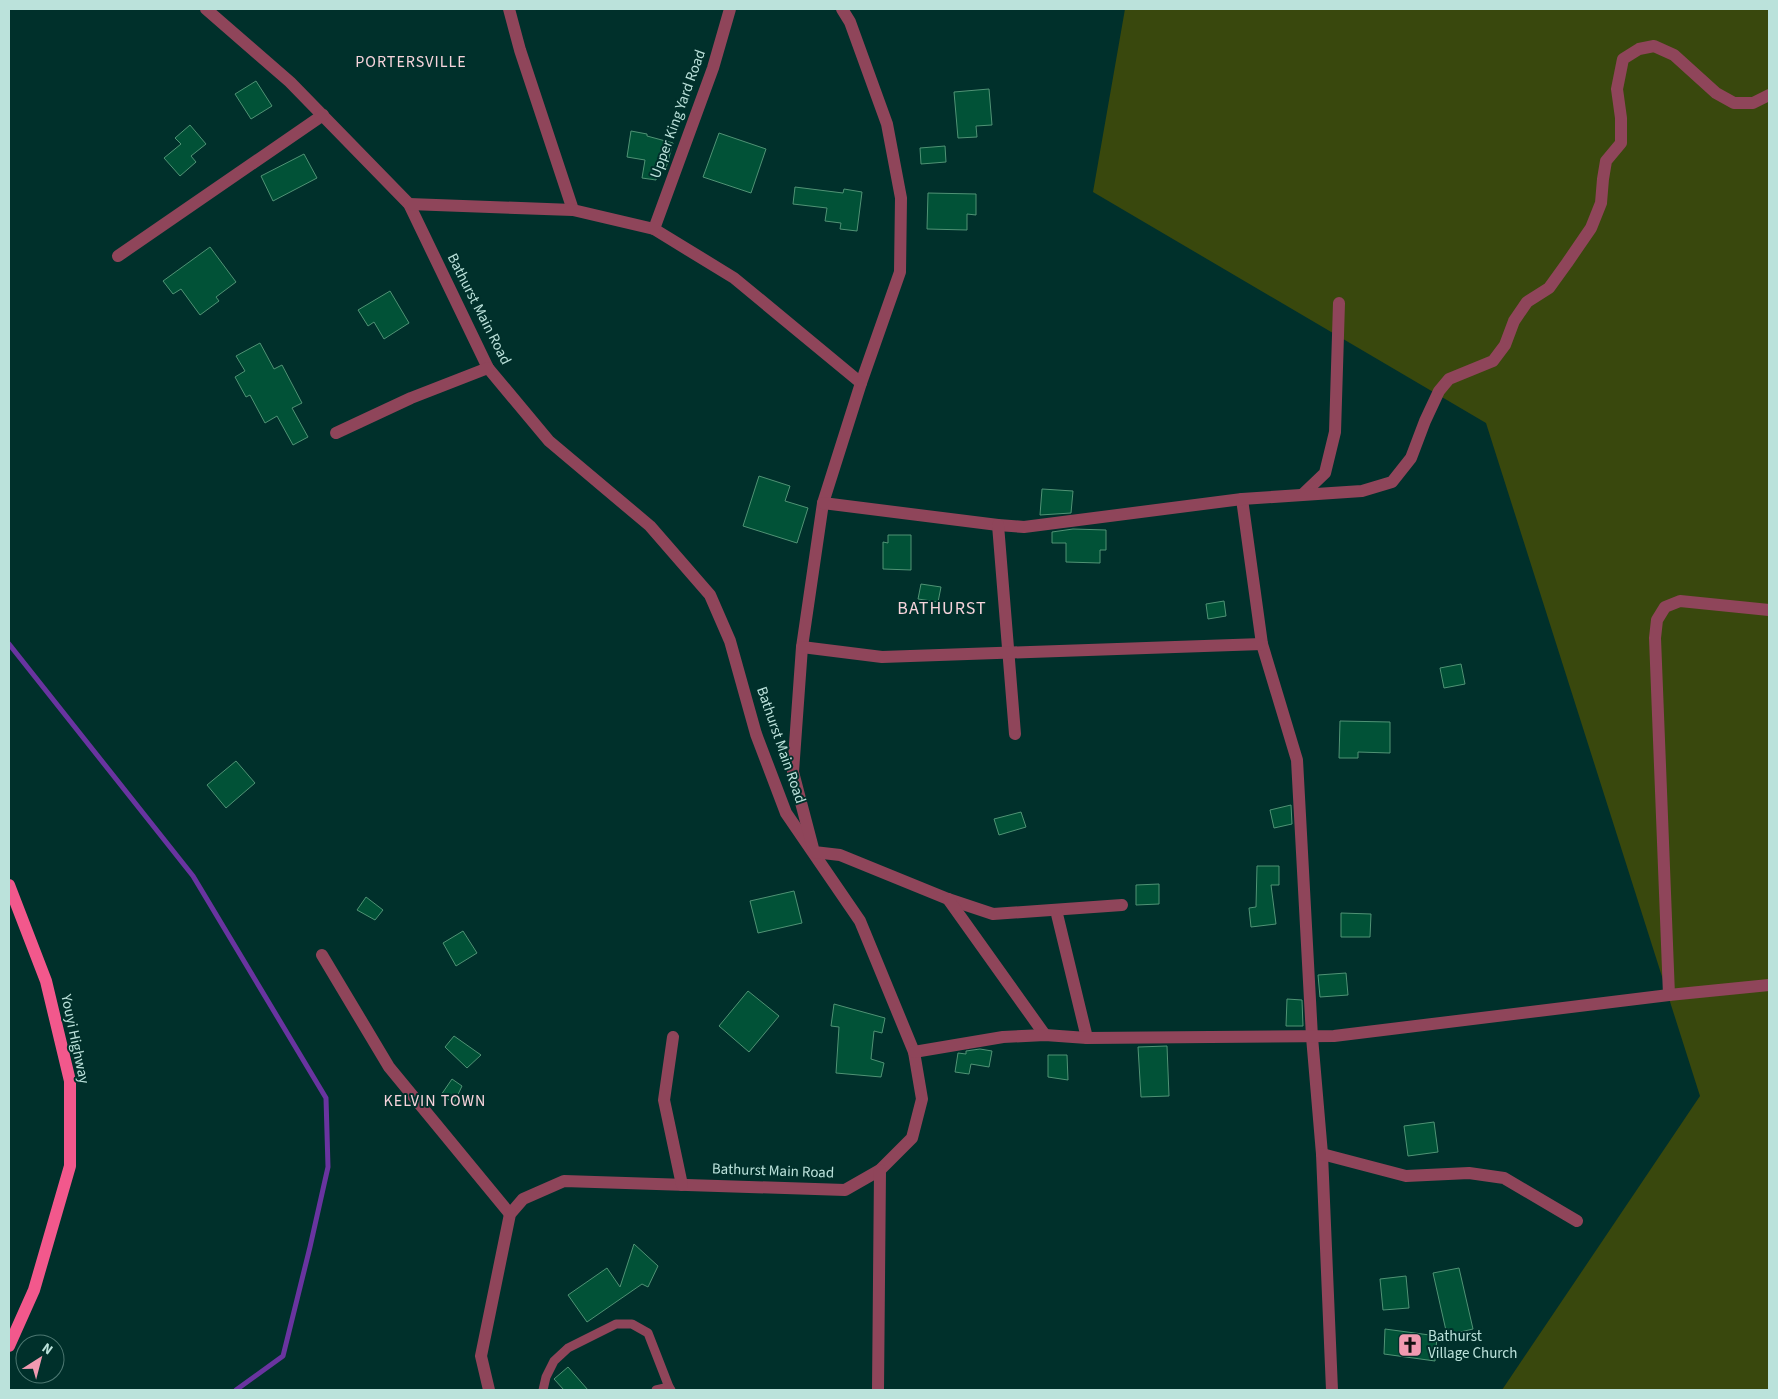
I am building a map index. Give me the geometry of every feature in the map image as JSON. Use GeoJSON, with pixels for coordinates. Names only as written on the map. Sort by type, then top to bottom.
{"type":"FeatureCollection","features":[{"type":"Feature","properties":{"kind":"main road","name":"Youyi Highway"},"geometry":{"type":"LineString","coordinates":[[9,885],[46,981],[70,1081],[70,1166],[34,1290],[9,1346]]}},
{"type":"Feature","properties":{"kind":"street","name":"Bathurst Main Road"},"geometry":{"type":"LineString","coordinates":[[206,9],[290,82],[409,204],[488,368],[549,441],[650,526],[710,595],[730,641],[756,734],[786,813],[860,921],[914,1052],[922,1099],[912,1138],[880,1170],[845,1190],[564,1181],[523,1199],[510,1214]]}},
{"type":"Feature","properties":{"kind":"street"},"geometry":{"type":"LineString","coordinates":[[509,9],[520,50],[573,210]]}},
{"type":"Feature","properties":{"kind":"street","name":"Upper King Yard Road"},"geometry":{"type":"LineString","coordinates":[[654,229],[713,68],[730,9]]}},
{"type":"Feature","properties":{"kind":"street"},"geometry":{"type":"LineString","coordinates":[[842,9],[850,22],[887,124],[901,198],[900,272],[861,383],[823,503],[802,647],[793,772],[814,852],[840,855],[948,900],[993,914],[1122,905]]}},
{"type":"Feature","properties":{"kind":"street"},"geometry":{"type":"LineString","coordinates":[[823,503],[1024,527],[1242,499],[1362,491],[1392,482],[1410,458],[1438,391],[1449,379],[1493,362],[1505,345],[1514,321],[1527,302],[1549,288],[1591,228],[1601,203],[1606,161],[1622,143],[1617,89],[1622,59],[1639,49],[1654,46],[1674,55],[1716,93],[1734,103],[1753,103],[1769,95]]}},
{"type":"Feature","properties":{"kind":"street"},"geometry":{"type":"LineString","coordinates":[[118,256],[322,115]]}},
{"type":"Feature","properties":{"kind":"street"},"geometry":{"type":"LineString","coordinates":[[409,204],[573,210],[654,229],[734,278],[861,383]]}},
{"type":"Feature","properties":{"kind":"street"},"geometry":{"type":"LineString","coordinates":[[1302,494],[1324,473],[1335,432],[1339,302]]}},
{"type":"Feature","properties":{"kind":"street"},"geometry":{"type":"LineString","coordinates":[[336,433],[411,398],[488,368]]}},
{"type":"Feature","properties":{"kind":"street"},"geometry":{"type":"LineString","coordinates":[[1242,499],[1262,644],[1297,760],[1312,1037],[1322,1154],[1332,1390]]}},
{"type":"Feature","properties":{"kind":"street"},"geometry":{"type":"LineString","coordinates":[[998,525],[1015,734]]}},
{"type":"Feature","properties":{"kind":"street"},"geometry":{"type":"LineString","coordinates":[[1669,995],[1655,638],[1657,620],[1665,607],[1680,601],[1769,610]]}},
{"type":"Feature","properties":{"kind":"street"},"geometry":{"type":"LineString","coordinates":[[802,647],[882,657],[1262,644]]}},
{"type":"Feature","properties":{"kind":"street"},"geometry":{"type":"LineString","coordinates":[[948,900],[1045,1034]]}},
{"type":"Feature","properties":{"kind":"street"},"geometry":{"type":"LineString","coordinates":[[1056,910],[1087,1038]]}},
{"type":"Feature","properties":{"kind":"street"},"geometry":{"type":"LineString","coordinates":[[322,955],[389,1067],[510,1214],[481,1356],[488,1390]]}},
{"type":"Feature","properties":{"kind":"street"},"geometry":{"type":"LineString","coordinates":[[914,1052],[1003,1037],[1045,1034],[1087,1038],[1334,1036],[1669,995],[1769,985]]}},
{"type":"Feature","properties":{"kind":"street"},"geometry":{"type":"LineString","coordinates":[[672,1038],[664,1100],[682,1184]]}},
{"type":"Feature","properties":{"kind":"street"},"geometry":{"type":"LineString","coordinates":[[1322,1154],[1406,1176],[1469,1173],[1504,1178],[1578,1221]]}},
{"type":"Feature","properties":{"kind":"street"},"geometry":{"type":"LineString","coordinates":[[878,1390],[880,1170]]}},
{"type":"Feature","properties":{"kind":"lane"},"geometry":{"type":"LineString","coordinates":[[543,1390],[546,1377],[554,1361],[568,1348],[616,1324],[632,1324],[648,1333],[670,1389],[656,1390]]}},
{"type":"Feature","properties":{"kind":"green space"},"geometry":{"type":"Polygon","coordinates":[[[1125,9],[1769,9],[1769,1390],[1502,1390],[1700,1096],[1486,423],[1093,192],[1125,9]]]}},
{"type":"Feature","properties":{"kind":"building"},"geometry":{"type":"Polygon","coordinates":[[[256,81],[272,106],[251,119],[235,94],[256,81]]]}},
{"type":"Feature","properties":{"kind":"building"},"geometry":{"type":"Polygon","coordinates":[[[989,89],[992,125],[976,126],[977,137],[958,138],[954,92],[989,89]]]}},
{"type":"Feature","properties":{"kind":"building"},"geometry":{"type":"Polygon","coordinates":[[[190,125],[206,144],[191,156],[196,162],[180,176],[164,158],[181,144],[175,138],[190,125]]]}},
{"type":"Feature","properties":{"kind":"building"},"geometry":{"type":"Polygon","coordinates":[[[631,131],[647,134],[647,136],[673,143],[666,168],[658,166],[656,180],[642,178],[645,160],[627,157],[631,131]]]}},
{"type":"Feature","properties":{"kind":"building"},"geometry":{"type":"Polygon","coordinates":[[[719,133],[766,149],[751,193],[703,177],[719,133]]]}},
{"type":"Feature","properties":{"kind":"building"},"geometry":{"type":"Polygon","coordinates":[[[945,146],[946,162],[921,164],[920,148],[945,146]]]}},
{"type":"Feature","properties":{"kind":"building"},"geometry":{"type":"Polygon","coordinates":[[[304,154],[317,178],[273,201],[261,176],[304,154]]]}},
{"type":"Feature","properties":{"kind":"building"},"geometry":{"type":"Polygon","coordinates":[[[795,187],[843,193],[844,189],[862,192],[857,231],[840,229],[841,223],[825,221],[827,208],[793,204],[795,187]]]}},
{"type":"Feature","properties":{"kind":"building"},"geometry":{"type":"Polygon","coordinates":[[[928,193],[976,194],[976,215],[967,214],[967,230],[927,229],[928,193]]]}},
{"type":"Feature","properties":{"kind":"building"},"geometry":{"type":"Polygon","coordinates":[[[210,247],[236,282],[216,297],[219,301],[200,315],[181,289],[173,294],[163,281],[210,247]]]}},
{"type":"Feature","properties":{"kind":"building"},"geometry":{"type":"Polygon","coordinates":[[[390,291],[409,323],[384,339],[374,322],[368,326],[358,310],[390,291]]]}},
{"type":"Feature","properties":{"kind":"building"},"geometry":{"type":"Polygon","coordinates":[[[260,343],[274,369],[282,365],[302,403],[292,408],[308,437],[293,445],[277,416],[265,423],[250,395],[246,397],[235,377],[245,371],[236,356],[260,343]]]}},
{"type":"Feature","properties":{"kind":"building"},"geometry":{"type":"Polygon","coordinates":[[[759,476],[790,486],[785,501],[808,508],[797,543],[743,526],[759,476]]]}},
{"type":"Feature","properties":{"kind":"building"},"geometry":{"type":"Polygon","coordinates":[[[1042,489],[1073,491],[1071,513],[1040,515],[1042,489]]]}},
{"type":"Feature","properties":{"kind":"building"},"geometry":{"type":"Polygon","coordinates":[[[1073,529],[1106,530],[1106,550],[1100,550],[1100,563],[1066,562],[1066,543],[1052,543],[1052,532],[1073,529]]]}},
{"type":"Feature","properties":{"kind":"building"},"geometry":{"type":"Polygon","coordinates":[[[888,535],[911,535],[911,570],[883,569],[883,542],[888,543],[888,535]]]}},
{"type":"Feature","properties":{"kind":"building"},"geometry":{"type":"Polygon","coordinates":[[[921,584],[941,587],[938,602],[918,599],[921,584]]]}},
{"type":"Feature","properties":{"kind":"building"},"geometry":{"type":"Polygon","coordinates":[[[1224,601],[1226,616],[1208,619],[1206,604],[1224,601]]]}},
{"type":"Feature","properties":{"kind":"building"},"geometry":{"type":"Polygon","coordinates":[[[1461,664],[1465,684],[1444,688],[1440,668],[1461,664]]]}},
{"type":"Feature","properties":{"kind":"building"},"geometry":{"type":"Polygon","coordinates":[[[1340,721],[1390,722],[1390,753],[1358,752],[1358,758],[1339,758],[1340,721]]]}},
{"type":"Feature","properties":{"kind":"building"},"geometry":{"type":"Polygon","coordinates":[[[236,761],[255,783],[226,808],[207,785],[236,761]]]}},
{"type":"Feature","properties":{"kind":"building"},"geometry":{"type":"Polygon","coordinates":[[[1291,805],[1292,824],[1274,828],[1270,810],[1291,805]]]}},
{"type":"Feature","properties":{"kind":"building"},"geometry":{"type":"Polygon","coordinates":[[[1021,812],[1026,827],[999,835],[994,819],[1021,812]]]}},
{"type":"Feature","properties":{"kind":"building"},"geometry":{"type":"Polygon","coordinates":[[[1257,866],[1279,866],[1279,885],[1271,885],[1276,924],[1251,927],[1249,908],[1256,907],[1257,866]]]}},
{"type":"Feature","properties":{"kind":"building"},"geometry":{"type":"Polygon","coordinates":[[[1159,884],[1159,904],[1136,905],[1136,885],[1159,884]]]}},
{"type":"Feature","properties":{"kind":"building"},"geometry":{"type":"Polygon","coordinates":[[[794,891],[802,923],[758,933],[750,901],[794,891]]]}},
{"type":"Feature","properties":{"kind":"building"},"geometry":{"type":"Polygon","coordinates":[[[366,897],[383,910],[375,920],[357,910],[366,897]]]}},
{"type":"Feature","properties":{"kind":"building"},"geometry":{"type":"Polygon","coordinates":[[[1341,913],[1371,914],[1370,937],[1341,937],[1341,913]]]}},
{"type":"Feature","properties":{"kind":"building"},"geometry":{"type":"Polygon","coordinates":[[[463,931],[477,953],[456,966],[443,943],[463,931]]]}},
{"type":"Feature","properties":{"kind":"building"},"geometry":{"type":"Polygon","coordinates":[[[1346,973],[1348,995],[1320,997],[1318,975],[1346,973]]]}},
{"type":"Feature","properties":{"kind":"building"},"geometry":{"type":"Polygon","coordinates":[[[748,991],[779,1016],[749,1052],[719,1026],[748,991]]]}},
{"type":"Feature","properties":{"kind":"building"},"geometry":{"type":"Polygon","coordinates":[[[1287,999],[1302,1000],[1303,1026],[1286,1026],[1287,999]]]}},
{"type":"Feature","properties":{"kind":"building"},"geometry":{"type":"Polygon","coordinates":[[[834,1004],[885,1018],[882,1033],[874,1031],[871,1059],[884,1063],[881,1077],[836,1073],[839,1027],[831,1026],[834,1004]]]}},
{"type":"Feature","properties":{"kind":"building"},"geometry":{"type":"Polygon","coordinates":[[[454,1036],[481,1055],[467,1068],[445,1047],[454,1036]]]}},
{"type":"Feature","properties":{"kind":"building"},"geometry":{"type":"Polygon","coordinates":[[[1167,1046],[1169,1096],[1141,1097],[1138,1047],[1167,1046]]]}},
{"type":"Feature","properties":{"kind":"building"},"geometry":{"type":"Polygon","coordinates":[[[980,1049],[992,1051],[989,1067],[971,1064],[969,1074],[955,1072],[958,1053],[966,1054],[966,1051],[980,1049]]]}},
{"type":"Feature","properties":{"kind":"building"},"geometry":{"type":"Polygon","coordinates":[[[1048,1055],[1067,1055],[1068,1080],[1048,1077],[1048,1055]]]}},
{"type":"Feature","properties":{"kind":"building"},"geometry":{"type":"Polygon","coordinates":[[[452,1079],[462,1086],[454,1103],[441,1095],[452,1079]]]}},
{"type":"Feature","properties":{"kind":"building"},"geometry":{"type":"Polygon","coordinates":[[[1434,1122],[1438,1152],[1408,1156],[1404,1126],[1434,1122]]]}},
{"type":"Feature","properties":{"kind":"building"},"geometry":{"type":"Polygon","coordinates":[[[634,1244],[658,1266],[648,1287],[642,1284],[587,1322],[568,1295],[607,1268],[620,1287],[634,1244]]]}},
{"type":"Feature","properties":{"kind":"building"},"geometry":{"type":"Polygon","coordinates":[[[1459,1268],[1473,1329],[1447,1335],[1433,1273],[1459,1268]]]}},
{"type":"Feature","properties":{"kind":"building"},"geometry":{"type":"Polygon","coordinates":[[[1406,1276],[1409,1308],[1383,1310],[1380,1279],[1406,1276]]]}},
{"type":"Feature","properties":{"kind":"building","name":"Bathurst Village Church"},"geometry":{"type":"Polygon","coordinates":[[[1385,1329],[1437,1336],[1435,1361],[1384,1354],[1385,1329]]]}},
{"type":"Feature","properties":{"kind":"building"},"geometry":{"type":"Polygon","coordinates":[[[568,1367],[588,1390],[564,1390],[554,1379],[568,1367]]]}},
{"type":"Feature","properties":{"kind":"waterway"},"geometry":{"type":"LineString","coordinates":[[9,644],[193,876],[326,1098],[328,1167],[283,1356],[236,1390]]}},
{"type":"Feature","properties":{"kind":"place","name":"Bathurst Village Church"},"geometry":{"type":"Point","coordinates":[1410,1345]}},
{"type":"Feature","properties":{"kind":"district","name":"PORTERSVILLE"},"geometry":{"type":"Point","coordinates":[411,62]}},
{"type":"Feature","properties":{"kind":"district","name":"BATHURST"},"geometry":{"type":"Point","coordinates":[942,608]}},
{"type":"Feature","properties":{"kind":"district","name":"KELVIN TOWN"},"geometry":{"type":"Point","coordinates":[435,1101]}}]}
